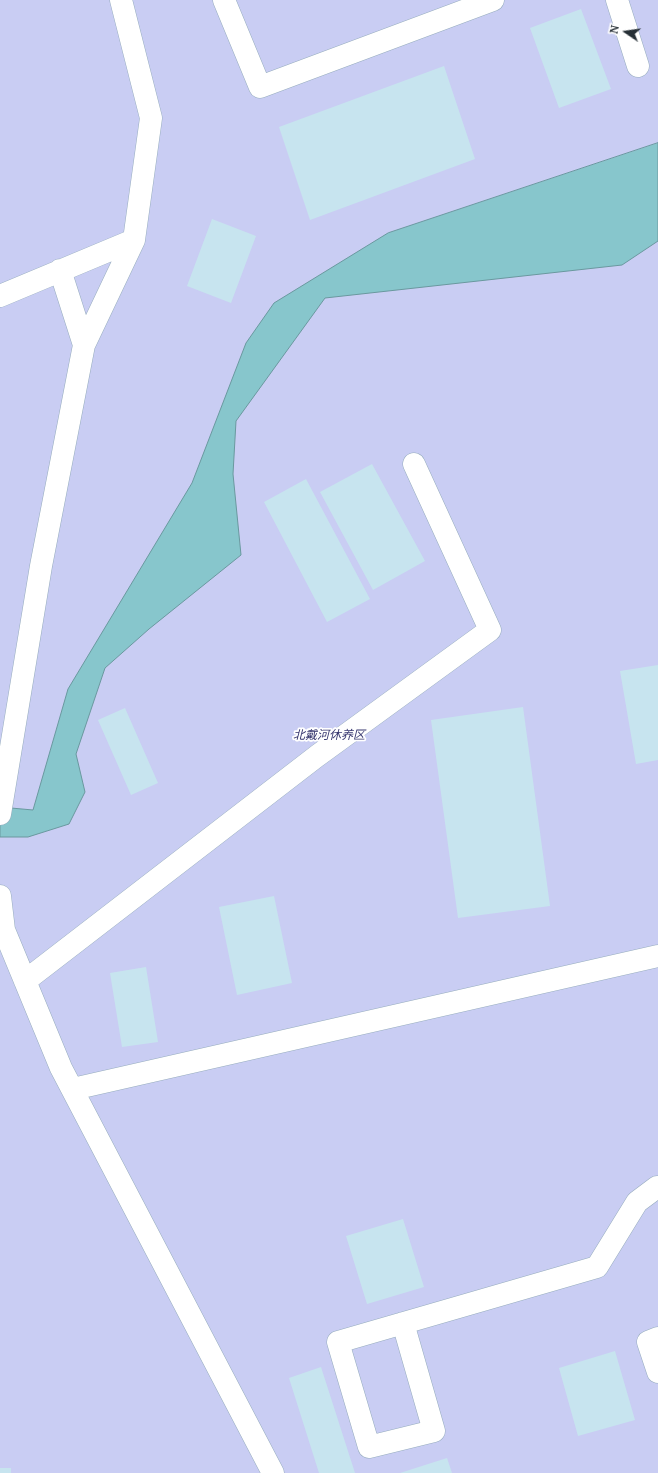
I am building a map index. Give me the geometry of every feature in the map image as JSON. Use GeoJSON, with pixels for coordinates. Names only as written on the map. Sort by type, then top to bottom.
{"type":"FeatureCollection","features":[{"type":"Feature","properties":{"kind":"street"},"geometry":{"type":"LineString","coordinates":[[0,814],[41,566],[84,345],[134,240],[151,118],[121,0]]}},
{"type":"Feature","properties":{"kind":"street"},"geometry":{"type":"LineString","coordinates":[[224,0],[260,87],[493,0]]}},
{"type":"Feature","properties":{"kind":"street"},"geometry":{"type":"LineString","coordinates":[[617,0],[638,66]]}},
{"type":"Feature","properties":{"kind":"street"},"geometry":{"type":"LineString","coordinates":[[0,296],[134,240]]}},
{"type":"Feature","properties":{"kind":"street"},"geometry":{"type":"LineString","coordinates":[[60,270],[84,345]]}},
{"type":"Feature","properties":{"kind":"street"},"geometry":{"type":"LineString","coordinates":[[25,981],[317,756],[490,630],[414,464]]}},
{"type":"Feature","properties":{"kind":"street"},"geometry":{"type":"LineString","coordinates":[[0,896],[4,930],[61,1068],[273,1473]]}},
{"type":"Feature","properties":{"kind":"street"},"geometry":{"type":"LineString","coordinates":[[72,1089],[658,956]]}},
{"type":"Feature","properties":{"kind":"street"},"geometry":{"type":"LineString","coordinates":[[403,1323],[434,1430],[369,1447],[338,1342],[403,1323],[597,1267],[638,1202],[658,1187]]}},
{"type":"Feature","properties":{"kind":"street"},"geometry":{"type":"LineString","coordinates":[[658,1338],[648,1342],[658,1372]]}},
{"type":"Feature","properties":{"kind":"green space","name":"北戴河休养区"},"geometry":{"type":"Polygon","coordinates":[[[0,0],[658,0],[658,1473],[0,1473],[0,0]]]}},
{"type":"Feature","properties":{"kind":"shaded area"},"geometry":{"type":"Polygon","coordinates":[[[658,143],[658,241],[622,265],[325,298],[236,421],[233,474],[241,555],[149,629],[105,668],[76,754],[85,792],[69,824],[28,837],[0,837],[0,807],[33,810],[68,689],[192,483],[246,343],[274,303],[388,233],[658,143]]]}},
{"type":"Feature","properties":{"kind":"building"},"geometry":{"type":"Polygon","coordinates":[[[581,9],[611,89],[559,108],[530,28],[581,9]]]}},
{"type":"Feature","properties":{"kind":"building"},"geometry":{"type":"Polygon","coordinates":[[[444,66],[475,159],[310,220],[279,127],[444,66]]]}},
{"type":"Feature","properties":{"kind":"building"},"geometry":{"type":"Polygon","coordinates":[[[212,219],[256,236],[231,303],[187,286],[212,219]]]}},
{"type":"Feature","properties":{"kind":"building"},"geometry":{"type":"Polygon","coordinates":[[[372,464],[425,561],[373,590],[320,492],[372,464]]]}},
{"type":"Feature","properties":{"kind":"building"},"geometry":{"type":"Polygon","coordinates":[[[306,479],[370,599],[327,622],[264,502],[306,479]]]}},
{"type":"Feature","properties":{"kind":"building"},"geometry":{"type":"Polygon","coordinates":[[[658,665],[658,760],[636,764],[620,671],[658,665]]]}},
{"type":"Feature","properties":{"kind":"building"},"geometry":{"type":"Polygon","coordinates":[[[523,707],[550,906],[458,918],[431,720],[523,707]]]}},
{"type":"Feature","properties":{"kind":"building"},"geometry":{"type":"Polygon","coordinates":[[[125,708],[158,783],[131,795],[98,720],[125,708]]]}},
{"type":"Feature","properties":{"kind":"building"},"geometry":{"type":"Polygon","coordinates":[[[274,896],[292,983],[237,995],[219,907],[274,896]]]}},
{"type":"Feature","properties":{"kind":"building"},"geometry":{"type":"Polygon","coordinates":[[[146,967],[158,1042],[122,1047],[110,973],[146,967]]]}},
{"type":"Feature","properties":{"kind":"building"},"geometry":{"type":"Polygon","coordinates":[[[403,1219],[424,1287],[367,1304],[346,1236],[403,1219]]]}},
{"type":"Feature","properties":{"kind":"building"},"geometry":{"type":"Polygon","coordinates":[[[615,1351],[635,1420],[578,1436],[559,1368],[615,1351]]]}},
{"type":"Feature","properties":{"kind":"building"},"geometry":{"type":"Polygon","coordinates":[[[321,1367],[355,1473],[319,1473],[289,1378],[321,1367]]]}},
{"type":"Feature","properties":{"kind":"building"},"geometry":{"type":"Polygon","coordinates":[[[447,1458],[452,1473],[400,1473],[447,1458]]]}},
{"type":"Feature","properties":{"kind":"building"},"geometry":{"type":"Polygon","coordinates":[[[0,1468],[11,1468],[11,1473],[0,1473],[0,1468]]]}}]}
